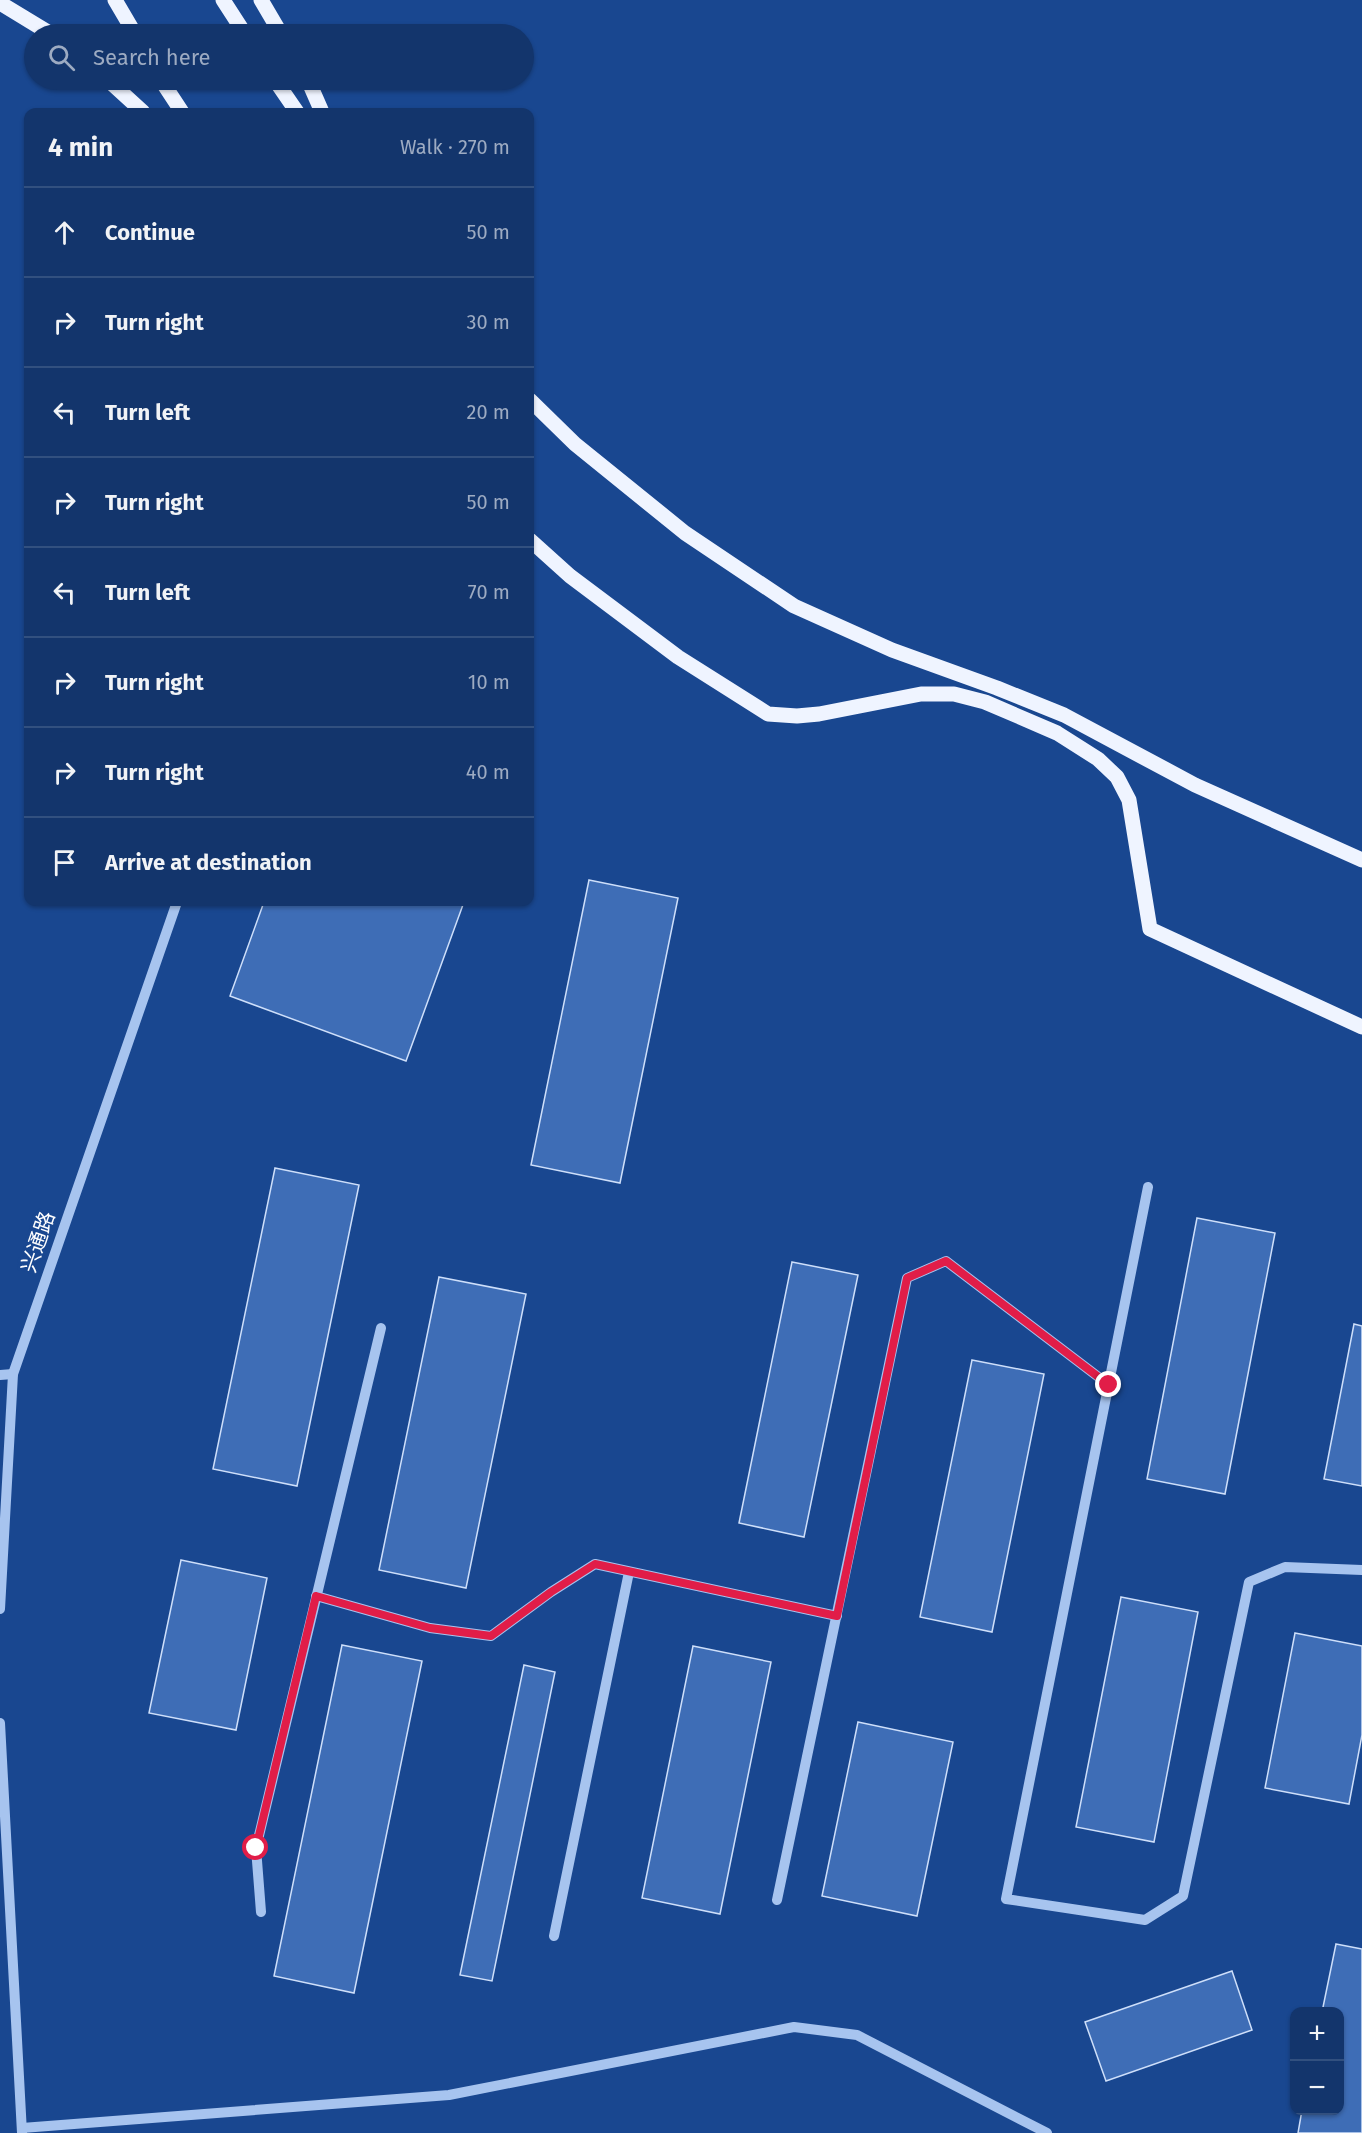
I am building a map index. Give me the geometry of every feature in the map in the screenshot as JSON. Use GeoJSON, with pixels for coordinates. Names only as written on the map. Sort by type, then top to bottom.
{"type":"FeatureCollection","features":[{"type":"Feature","properties":{"kind":"main road"},"geometry":{"type":"LineString","coordinates":[[115,0],[129,24]]}},
{"type":"Feature","properties":{"kind":"main road"},"geometry":{"type":"LineString","coordinates":[[223,0],[239,24]]}},
{"type":"Feature","properties":{"kind":"main road"},"geometry":{"type":"LineString","coordinates":[[261,0],[276,24]]}},
{"type":"Feature","properties":{"kind":"main road"},"geometry":{"type":"LineString","coordinates":[[0,3],[35,24]]}},
{"type":"Feature","properties":{"kind":"main road"},"geometry":{"type":"LineString","coordinates":[[119,90],[139,108]]}},
{"type":"Feature","properties":{"kind":"main road"},"geometry":{"type":"LineString","coordinates":[[168,90],[179,108]]}},
{"type":"Feature","properties":{"kind":"main road"},"geometry":{"type":"LineString","coordinates":[[282,90],[294,108]]}},
{"type":"Feature","properties":{"kind":"main road"},"geometry":{"type":"LineString","coordinates":[[312,90],[320,108]]}},
{"type":"Feature","properties":{"kind":"main road"},"geometry":{"type":"LineString","coordinates":[[534,404],[575,444],[685,533],[794,606],[892,650],[1064,715],[1195,784],[1362,860]]}},
{"type":"Feature","properties":{"kind":"main road"},"geometry":{"type":"LineString","coordinates":[[534,544],[570,576],[678,657],[768,714],[797,716],[819,714],[921,694],[954,694],[985,702],[1057,733],[1098,759],[1117,777],[1130,800],[1150,929],[1362,1027]]}},
{"type":"Feature","properties":{"kind":"street","name":"兴通路"},"geometry":{"type":"LineString","coordinates":[[0,1609],[13,1374],[176,906]]}},
{"type":"Feature","properties":{"kind":"street"},"geometry":{"type":"LineString","coordinates":[[1148,1187],[1006,1899],[1145,1920],[1183,1896],[1249,1582],[1285,1567],[1362,1570]]}},
{"type":"Feature","properties":{"kind":"street"},"geometry":{"type":"LineString","coordinates":[[777,1900],[907,1278],[946,1261],[1109,1385]]}},
{"type":"Feature","properties":{"kind":"street"},"geometry":{"type":"LineString","coordinates":[[261,1912],[256,1848],[381,1328]]}},
{"type":"Feature","properties":{"kind":"street"},"geometry":{"type":"LineString","coordinates":[[0,1375],[13,1374]]}},
{"type":"Feature","properties":{"kind":"street"},"geometry":{"type":"LineString","coordinates":[[316,1596],[430,1628],[491,1636],[551,1592],[595,1564],[837,1616]]}},
{"type":"Feature","properties":{"kind":"street"},"geometry":{"type":"LineString","coordinates":[[554,1936],[629,1572]]}},
{"type":"Feature","properties":{"kind":"street"},"geometry":{"type":"LineString","coordinates":[[0,1724],[22,2131],[449,2095],[794,2027],[857,2035],[1047,2133]]}},
{"type":"Feature","properties":{"kind":"building"},"geometry":{"type":"Polygon","coordinates":[[[589,880],[678,898],[620,1183],[531,1165],[589,880]]]}},
{"type":"Feature","properties":{"kind":"building"},"geometry":{"type":"Polygon","coordinates":[[[263,906],[463,906],[406,1061],[230,996],[263,906]]]}},
{"type":"Feature","properties":{"kind":"building"},"geometry":{"type":"Polygon","coordinates":[[[275,1168],[359,1185],[297,1486],[213,1469],[275,1168]]]}},
{"type":"Feature","properties":{"kind":"building"},"geometry":{"type":"Polygon","coordinates":[[[1197,1218],[1275,1233],[1225,1494],[1147,1479],[1197,1218]]]}},
{"type":"Feature","properties":{"kind":"building"},"geometry":{"type":"Polygon","coordinates":[[[792,1262],[858,1275],[804,1537],[739,1523],[792,1262]]]}},
{"type":"Feature","properties":{"kind":"building"},"geometry":{"type":"Polygon","coordinates":[[[439,1277],[526,1294],[466,1588],[379,1570],[439,1277]]]}},
{"type":"Feature","properties":{"kind":"building"},"geometry":{"type":"Polygon","coordinates":[[[1354,1324],[1362,1326],[1362,1486],[1324,1479],[1354,1324]]]}},
{"type":"Feature","properties":{"kind":"building"},"geometry":{"type":"Polygon","coordinates":[[[972,1360],[1044,1374],[992,1632],[920,1617],[972,1360]]]}},
{"type":"Feature","properties":{"kind":"building"},"geometry":{"type":"Polygon","coordinates":[[[181,1560],[267,1578],[236,1730],[149,1713],[181,1560]]]}},
{"type":"Feature","properties":{"kind":"building"},"geometry":{"type":"Polygon","coordinates":[[[1121,1597],[1198,1612],[1154,1842],[1076,1827],[1121,1597]]]}},
{"type":"Feature","properties":{"kind":"building"},"geometry":{"type":"Polygon","coordinates":[[[1295,1633],[1362,1646],[1362,1735],[1349,1804],[1265,1788],[1295,1633]]]}},
{"type":"Feature","properties":{"kind":"building"},"geometry":{"type":"Polygon","coordinates":[[[342,1645],[422,1661],[354,1993],[274,1976],[342,1645]]]}},
{"type":"Feature","properties":{"kind":"building"},"geometry":{"type":"Polygon","coordinates":[[[693,1646],[771,1662],[720,1914],[642,1898],[693,1646]]]}},
{"type":"Feature","properties":{"kind":"building"},"geometry":{"type":"Polygon","coordinates":[[[524,1665],[555,1672],[492,1981],[460,1975],[524,1665]]]}},
{"type":"Feature","properties":{"kind":"building"},"geometry":{"type":"Polygon","coordinates":[[[858,1722],[953,1742],[917,1916],[822,1896],[858,1722]]]}},
{"type":"Feature","properties":{"kind":"building"},"geometry":{"type":"Polygon","coordinates":[[[1336,1944],[1362,1949],[1362,2133],[1298,2133],[1301,2115],[1344,2115],[1344,2007],[1323,2007],[1336,1944]]]}},
{"type":"Feature","properties":{"kind":"building"},"geometry":{"type":"Polygon","coordinates":[[[1232,1971],[1252,2030],[1106,2081],[1085,2022],[1232,1971]]]}},
{"type":"Feature","properties":{"kind":"route"},"geometry":{"type":"LineString","coordinates":[[256,1848],[316,1596],[430,1628],[491,1636],[551,1592],[595,1564],[837,1616],[907,1278],[946,1261],[1109,1385]]}}]}
